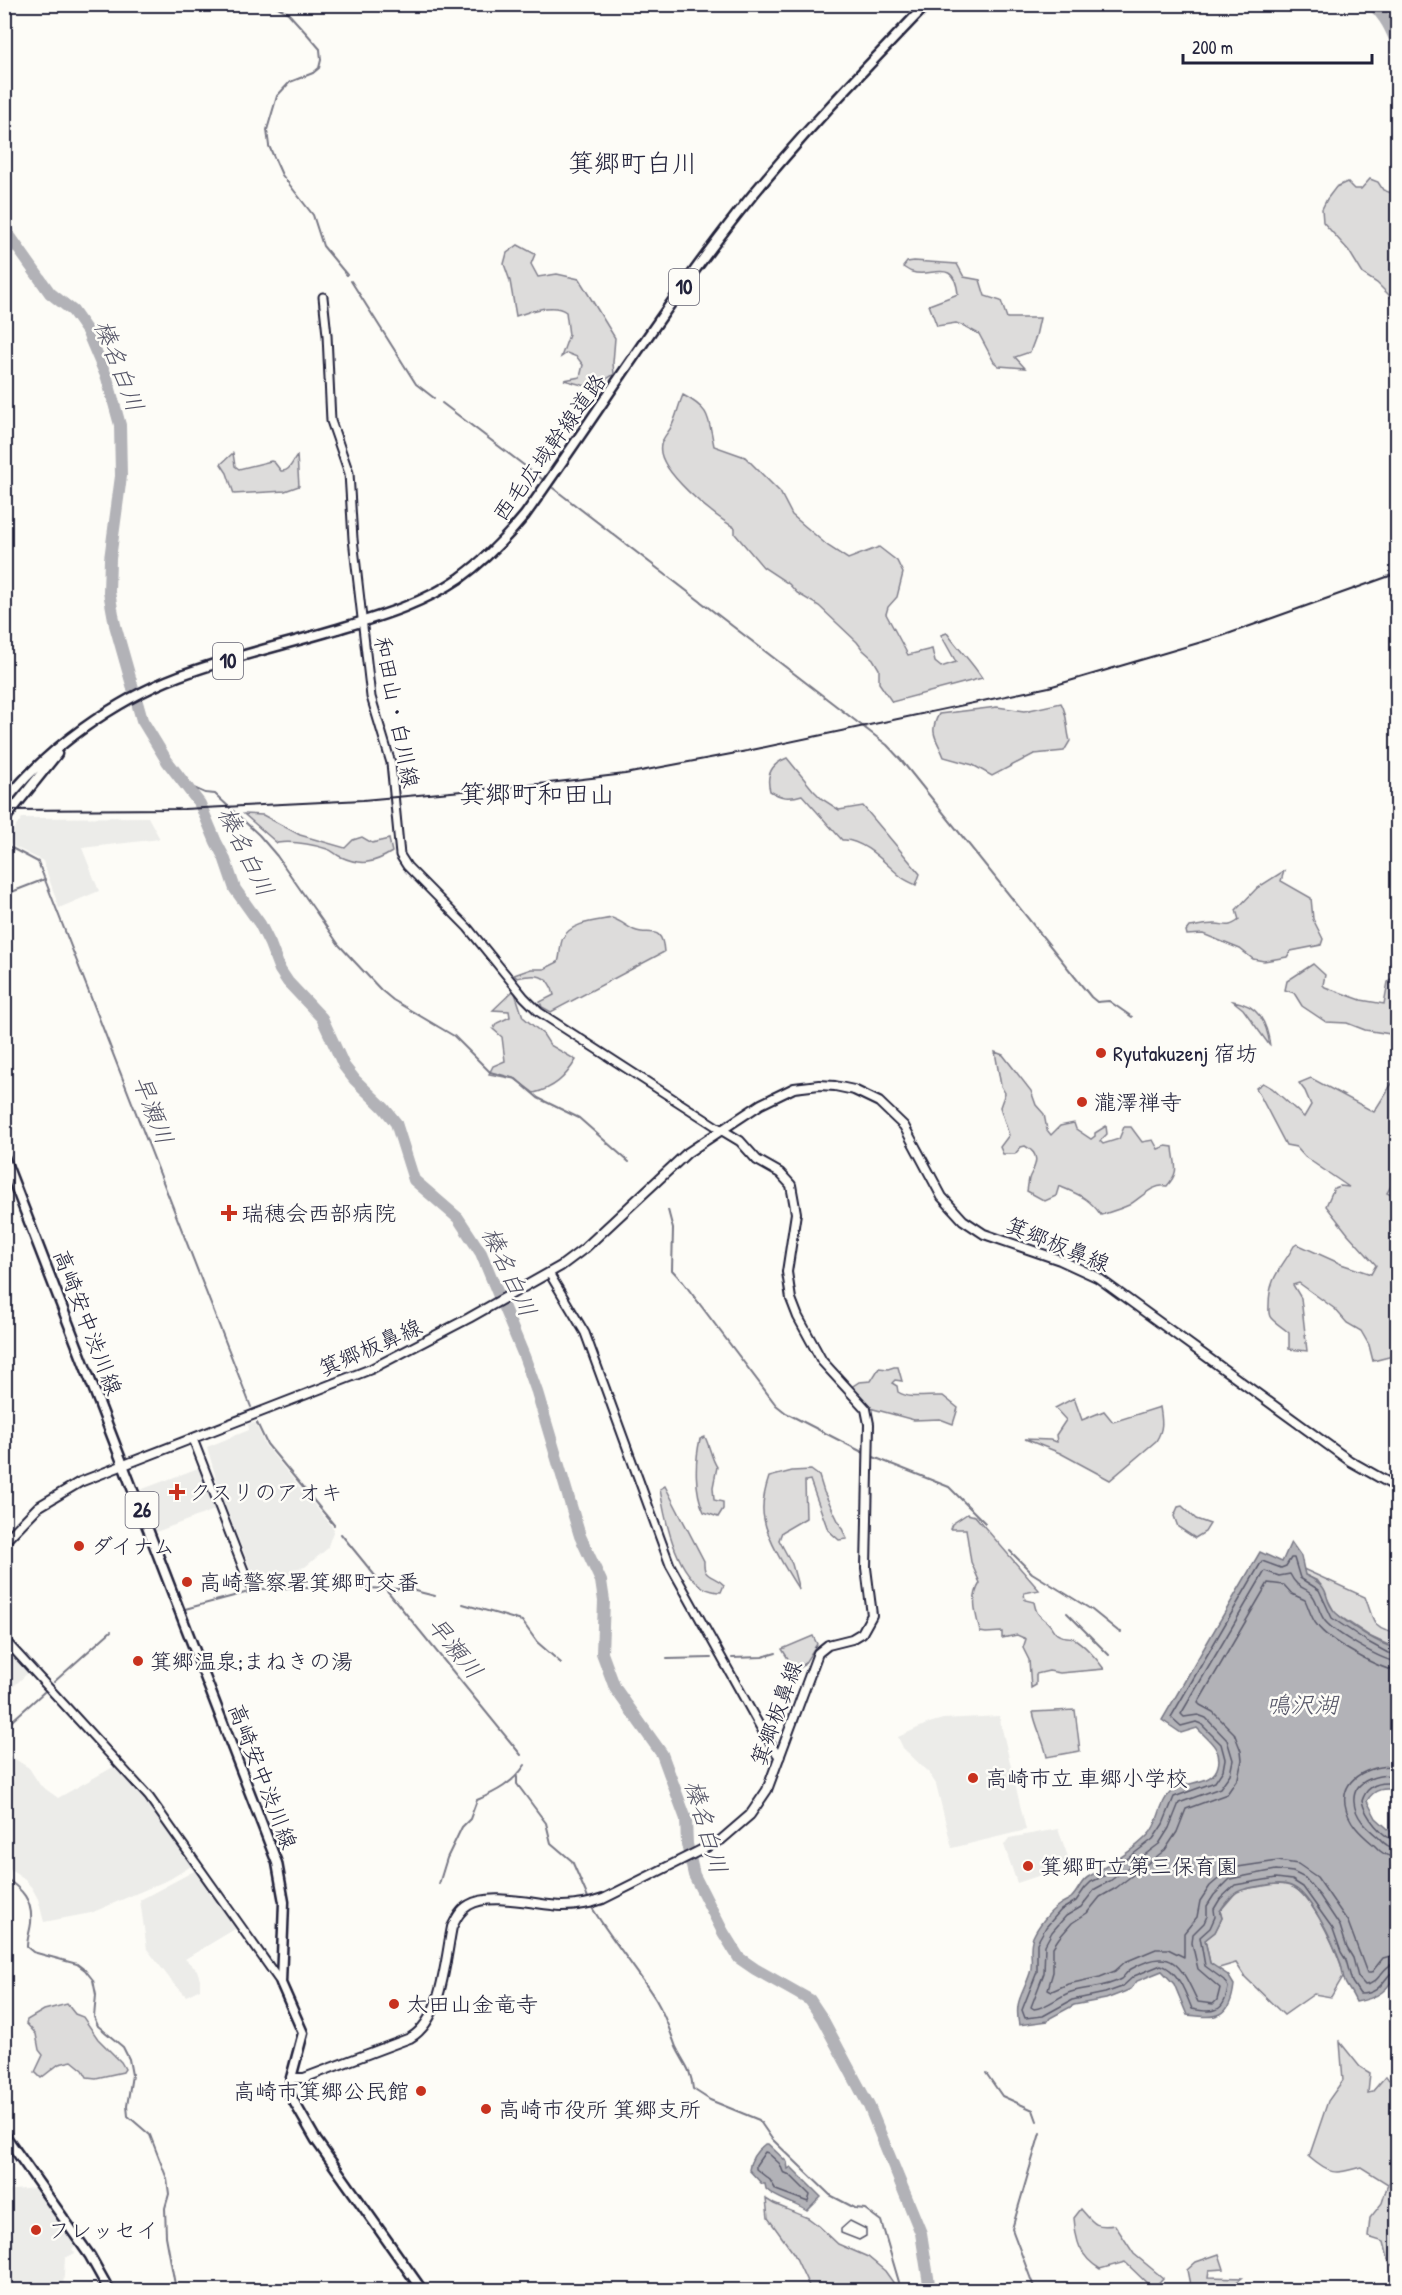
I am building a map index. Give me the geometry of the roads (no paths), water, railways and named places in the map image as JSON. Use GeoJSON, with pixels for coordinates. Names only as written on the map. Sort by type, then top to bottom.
{"type":"FeatureCollection","features":[{"type":"Feature","properties":{"kind":"main road","name":"西毛広域幹線道路"},"geometry":{"type":"LineString","coordinates":[[4,803],[34,769],[72,738],[106,713],[164,682],[401,609],[442,589],[477,566],[511,533],[699,264],[738,214],[833,101],[927,4]]}},
{"type":"Feature","properties":{"kind":"main road","name":"西毛広域幹線道路"},"geometry":{"type":"LineString","coordinates":[[4,820],[72,738]]}},
{"type":"Feature","properties":{"kind":"main road","name":"箕郷板鼻線"},"geometry":{"type":"LineString","coordinates":[[4,1542],[31,1513],[58,1493],[80,1482],[371,1369],[525,1287],[585,1248],[677,1161],[720,1129],[771,1098],[802,1087],[819,1085],[843,1088],[864,1094],[879,1102],[904,1126],[942,1197],[963,1220],[984,1234],[1060,1260],[1097,1277],[1350,1461],[1398,1488]]}},
{"type":"Feature","properties":{"kind":"main road","name":"箕郷板鼻線"},"geometry":{"type":"LineString","coordinates":[[291,2078],[304,2078],[410,2038],[423,2029],[436,2004],[453,1927],[457,1917],[468,1905],[497,1900],[554,1906],[586,1905],[712,1845],[735,1829],[756,1809],[767,1790],[818,1653],[828,1645],[852,1639],[862,1633],[872,1615],[866,1568],[869,1424],[866,1409],[822,1361],[791,1299],[787,1272],[796,1213],[791,1185],[780,1173],[757,1160],[740,1141],[720,1129]]}},
{"type":"Feature","properties":{"kind":"main road","name":"高崎安中渋川線"},"geometry":{"type":"LineString","coordinates":[[4,1157],[277,1863],[284,1902],[280,1983],[303,2033],[289,2094],[316,2140],[422,2290]]}},
{"type":"Feature","properties":{"kind":"main road"},"geometry":{"type":"LineString","coordinates":[[4,2134],[90,2256],[109,2290]]}},
{"type":"Feature","properties":{"kind":"street","name":"和田山・白川線"},"geometry":{"type":"LineString","coordinates":[[322,297],[327,335],[331,421],[349,473],[353,539],[371,696],[392,763],[397,843],[404,862],[468,928],[539,1012],[720,1129]]}},
{"type":"Feature","properties":{"kind":"street"},"geometry":{"type":"LineString","coordinates":[[549,1273],[585,1333],[670,1565],[763,1732],[780,1757]]}},
{"type":"Feature","properties":{"kind":"street"},"geometry":{"type":"LineString","coordinates":[[193,1439],[250,1586]]}},
{"type":"Feature","properties":{"kind":"street"},"geometry":{"type":"LineString","coordinates":[[4,1639],[149,1797],[280,1983]]}},
{"type":"Feature","properties":{"kind":"water","name":"鳴沢湖"},"geometry":{"type":"Polygon","coordinates":[[[1291,1542],[1301,1556],[1305,1575],[1321,1585],[1331,1608],[1365,1634],[1397,1649],[1397,1790],[1380,1790],[1367,1801],[1376,1818],[1397,1837],[1398,1971],[1382,1992],[1356,2002],[1346,1984],[1341,1964],[1328,1934],[1308,1900],[1289,1885],[1247,1888],[1237,1892],[1229,1899],[1220,1911],[1222,1918],[1215,1932],[1205,1940],[1210,1963],[1228,1975],[1234,1985],[1229,2005],[1225,2011],[1206,2017],[1187,2015],[1174,1984],[1162,1971],[1137,1981],[1131,1989],[1106,1999],[1074,2005],[1048,2021],[1019,2025],[1018,2003],[1031,1968],[1031,1946],[1035,1933],[1044,1919],[1060,1904],[1071,1898],[1085,1879],[1127,1853],[1148,1835],[1169,1794],[1181,1786],[1204,1780],[1215,1773],[1219,1760],[1216,1749],[1197,1728],[1181,1733],[1162,1720],[1260,1552],[1282,1562],[1291,1542]]]}},
{"type":"Feature","properties":{"kind":"water"},"geometry":{"type":"Polygon","coordinates":[[[765,2144],[768,2144],[787,2162],[788,2169],[791,2167],[821,2197],[807,2211],[770,2193],[765,2184],[762,2184],[749,2170],[754,2156],[765,2144]]]}},
{"type":"Feature","properties":{"kind":"waterway"},"geometry":{"type":"LineString","coordinates":[[272,4],[288,13],[307,34],[320,49],[321,60],[319,68],[313,73],[290,82],[277,96],[267,130],[269,146],[282,175],[313,215],[323,246],[347,275]]}},
{"type":"Feature","properties":{"kind":"waterway"},"geometry":{"type":"LineString","coordinates":[[1372,4],[1388,24],[1398,46]]}},
{"type":"Feature","properties":{"kind":"waterway","name":"榛名白川"},"geometry":{"type":"LineString","coordinates":[[4,228],[50,293],[73,311],[87,331],[107,378],[120,425],[121,476],[110,559],[109,592],[115,625],[142,720],[167,761],[200,804],[224,857],[235,889],[260,924],[280,970],[288,982],[322,1018],[344,1066],[396,1123],[414,1180],[458,1218],[481,1253],[524,1356],[580,1536],[601,1581],[604,1601],[602,1653],[615,1688],[662,1754],[686,1819],[687,1844],[694,1875],[739,1958],[810,2000],[822,2018],[869,2106],[921,2233],[930,2290]]}},
{"type":"Feature","properties":{"kind":"waterway"},"geometry":{"type":"LineString","coordinates":[[351,281],[416,384],[434,398]]}},
{"type":"Feature","properties":{"kind":"waterway"},"geometry":{"type":"LineString","coordinates":[[442,403],[542,479]]}},
{"type":"Feature","properties":{"kind":"waterway"},"geometry":{"type":"LineString","coordinates":[[553,488],[887,745],[1091,997],[1097,1002],[1109,1001],[1132,1017]]}},
{"type":"Feature","properties":{"kind":"waterway"},"geometry":{"type":"LineString","coordinates":[[187,785],[205,793],[215,794],[259,835],[277,856],[339,945],[381,990],[393,1000],[454,1036],[490,1072],[516,1079],[538,1098],[579,1118],[629,1162]]}},
{"type":"Feature","properties":{"kind":"waterway","name":"早瀬川"},"geometry":{"type":"LineString","coordinates":[[4,844],[38,862],[251,1407]]}},
{"type":"Feature","properties":{"kind":"waterway"},"geometry":{"type":"LineString","coordinates":[[4,895],[45,879]]}},
{"type":"Feature","properties":{"kind":"waterway"},"geometry":{"type":"LineString","coordinates":[[668,1210],[673,1229],[672,1270],[776,1405],[786,1413],[866,1454]]}},
{"type":"Feature","properties":{"kind":"waterway","name":"早瀬川"},"geometry":{"type":"LineString","coordinates":[[257,1423],[267,1444],[334,1525]]}},
{"type":"Feature","properties":{"kind":"waterway"},"geometry":{"type":"LineString","coordinates":[[871,1456],[949,1487],[985,1523]]}},
{"type":"Feature","properties":{"kind":"waterway","name":"早瀬川"},"geometry":{"type":"LineString","coordinates":[[341,1534],[521,1755]]}},
{"type":"Feature","properties":{"kind":"waterway"},"geometry":{"type":"LineString","coordinates":[[1010,1551],[1032,1573],[1092,1610],[1121,1632]]}},
{"type":"Feature","properties":{"kind":"waterway"},"geometry":{"type":"LineString","coordinates":[[185,1609],[260,1589],[289,1588]]}},
{"type":"Feature","properties":{"kind":"waterway"},"geometry":{"type":"LineString","coordinates":[[300,1588],[325,1588]]}},
{"type":"Feature","properties":{"kind":"waterway"},"geometry":{"type":"LineString","coordinates":[[356,1588],[407,1589],[435,1596]]}},
{"type":"Feature","properties":{"kind":"waterway"},"geometry":{"type":"LineString","coordinates":[[463,1604],[522,1621],[537,1642],[561,1663]]}},
{"type":"Feature","properties":{"kind":"waterway"},"geometry":{"type":"LineString","coordinates":[[1067,1613],[1109,1655]]}},
{"type":"Feature","properties":{"kind":"waterway"},"geometry":{"type":"LineString","coordinates":[[54,1682],[111,1631]]}},
{"type":"Feature","properties":{"kind":"waterway"},"geometry":{"type":"LineString","coordinates":[[732,1658],[762,1657],[776,1653]]}},
{"type":"Feature","properties":{"kind":"waterway"},"geometry":{"type":"LineString","coordinates":[[667,1659],[711,1658]]}},
{"type":"Feature","properties":{"kind":"waterway"},"geometry":{"type":"LineString","coordinates":[[4,1728],[44,1692]]}},
{"type":"Feature","properties":{"kind":"waterway","name":"早瀬川"},"geometry":{"type":"LineString","coordinates":[[439,1884],[447,1858],[462,1827],[470,1819],[477,1800],[504,1786],[525,1765]]}},
{"type":"Feature","properties":{"kind":"waterway"},"geometry":{"type":"LineString","coordinates":[[517,1777],[517,1784],[546,1823],[551,1843],[572,1861],[589,1900]]}},
{"type":"Feature","properties":{"kind":"waterway"},"geometry":{"type":"LineString","coordinates":[[4,1877],[21,1891],[30,1908],[31,1923],[27,1947],[33,1952],[77,1964],[85,1970],[93,1980],[96,1995],[94,2017],[98,2026],[123,2047],[129,2059],[132,2075],[127,2106],[128,2116],[150,2135],[167,2179],[169,2194],[165,2208],[166,2236],[176,2290]]}},
{"type":"Feature","properties":{"kind":"waterway"},"geometry":{"type":"LineString","coordinates":[[591,1906],[659,2006],[689,2071],[693,2089],[710,2100],[759,2120],[772,2139],[830,2195],[855,2208],[865,2209],[881,2221],[899,2282]]}},
{"type":"Feature","properties":{"kind":"waterway"},"geometry":{"type":"LineString","coordinates":[[986,2073],[1002,2096],[1033,2110],[1037,2121]]}},
{"type":"Feature","properties":{"kind":"waterway"},"geometry":{"type":"LineString","coordinates":[[1035,2290],[1012,2229],[1040,2133]]}},
{"type":"Feature","properties":{"kind":"waterway"},"geometry":{"type":"LineString","coordinates":[[915,2287],[928,2284]]}},
{"type":"Feature","properties":{"kind":"railway"},"geometry":{"type":"LineString","coordinates":[[4,810],[184,809],[363,800],[625,774],[747,751],[1049,687],[1222,636],[1398,573]]}},
{"type":"Feature","properties":{"kind":"place","name":"Ryutakuzenj 宿坊"},"geometry":{"type":"Point","coordinates":[1101,1053]}},
{"type":"Feature","properties":{"kind":"place","name":"瀧澤禅寺"},"geometry":{"type":"Point","coordinates":[1082,1102]}},
{"type":"Feature","properties":{"kind":"place","name":"瑞穂会西部病院"},"geometry":{"type":"Point","coordinates":[229,1213]}},
{"type":"Feature","properties":{"kind":"place","name":"クスリのアオキ"},"geometry":{"type":"Point","coordinates":[177,1492]}},
{"type":"Feature","properties":{"kind":"place","name":"ダイナム"},"geometry":{"type":"Point","coordinates":[79,1546]}},
{"type":"Feature","properties":{"kind":"place","name":"高崎警察署箕郷町交番"},"geometry":{"type":"Point","coordinates":[187,1582]}},
{"type":"Feature","properties":{"kind":"place","name":"箕郷温泉;まねきの湯"},"geometry":{"type":"Point","coordinates":[138,1661]}},
{"type":"Feature","properties":{"kind":"place","name":"高崎市立 車郷小学校"},"geometry":{"type":"Point","coordinates":[973,1778]}},
{"type":"Feature","properties":{"kind":"place","name":"箕郷町立第三保育園"},"geometry":{"type":"Point","coordinates":[1028,1866]}},
{"type":"Feature","properties":{"kind":"place","name":"太田山金竜寺"},"geometry":{"type":"Point","coordinates":[394,2004]}},
{"type":"Feature","properties":{"kind":"place","name":"高崎市箕郷公民館"},"geometry":{"type":"Point","coordinates":[421,2091]}},
{"type":"Feature","properties":{"kind":"place","name":"高崎市役所 箕郷支所"},"geometry":{"type":"Point","coordinates":[486,2109]}},
{"type":"Feature","properties":{"kind":"place","name":"フレッセイ"},"geometry":{"type":"Point","coordinates":[36,2230]}},
{"type":"Feature","properties":{"kind":"district","name":"箕郷町白川"},"geometry":{"type":"Point","coordinates":[633,163]}},
{"type":"Feature","properties":{"kind":"district","name":"箕郷町和田山"},"geometry":{"type":"Point","coordinates":[537,794]}}]}
